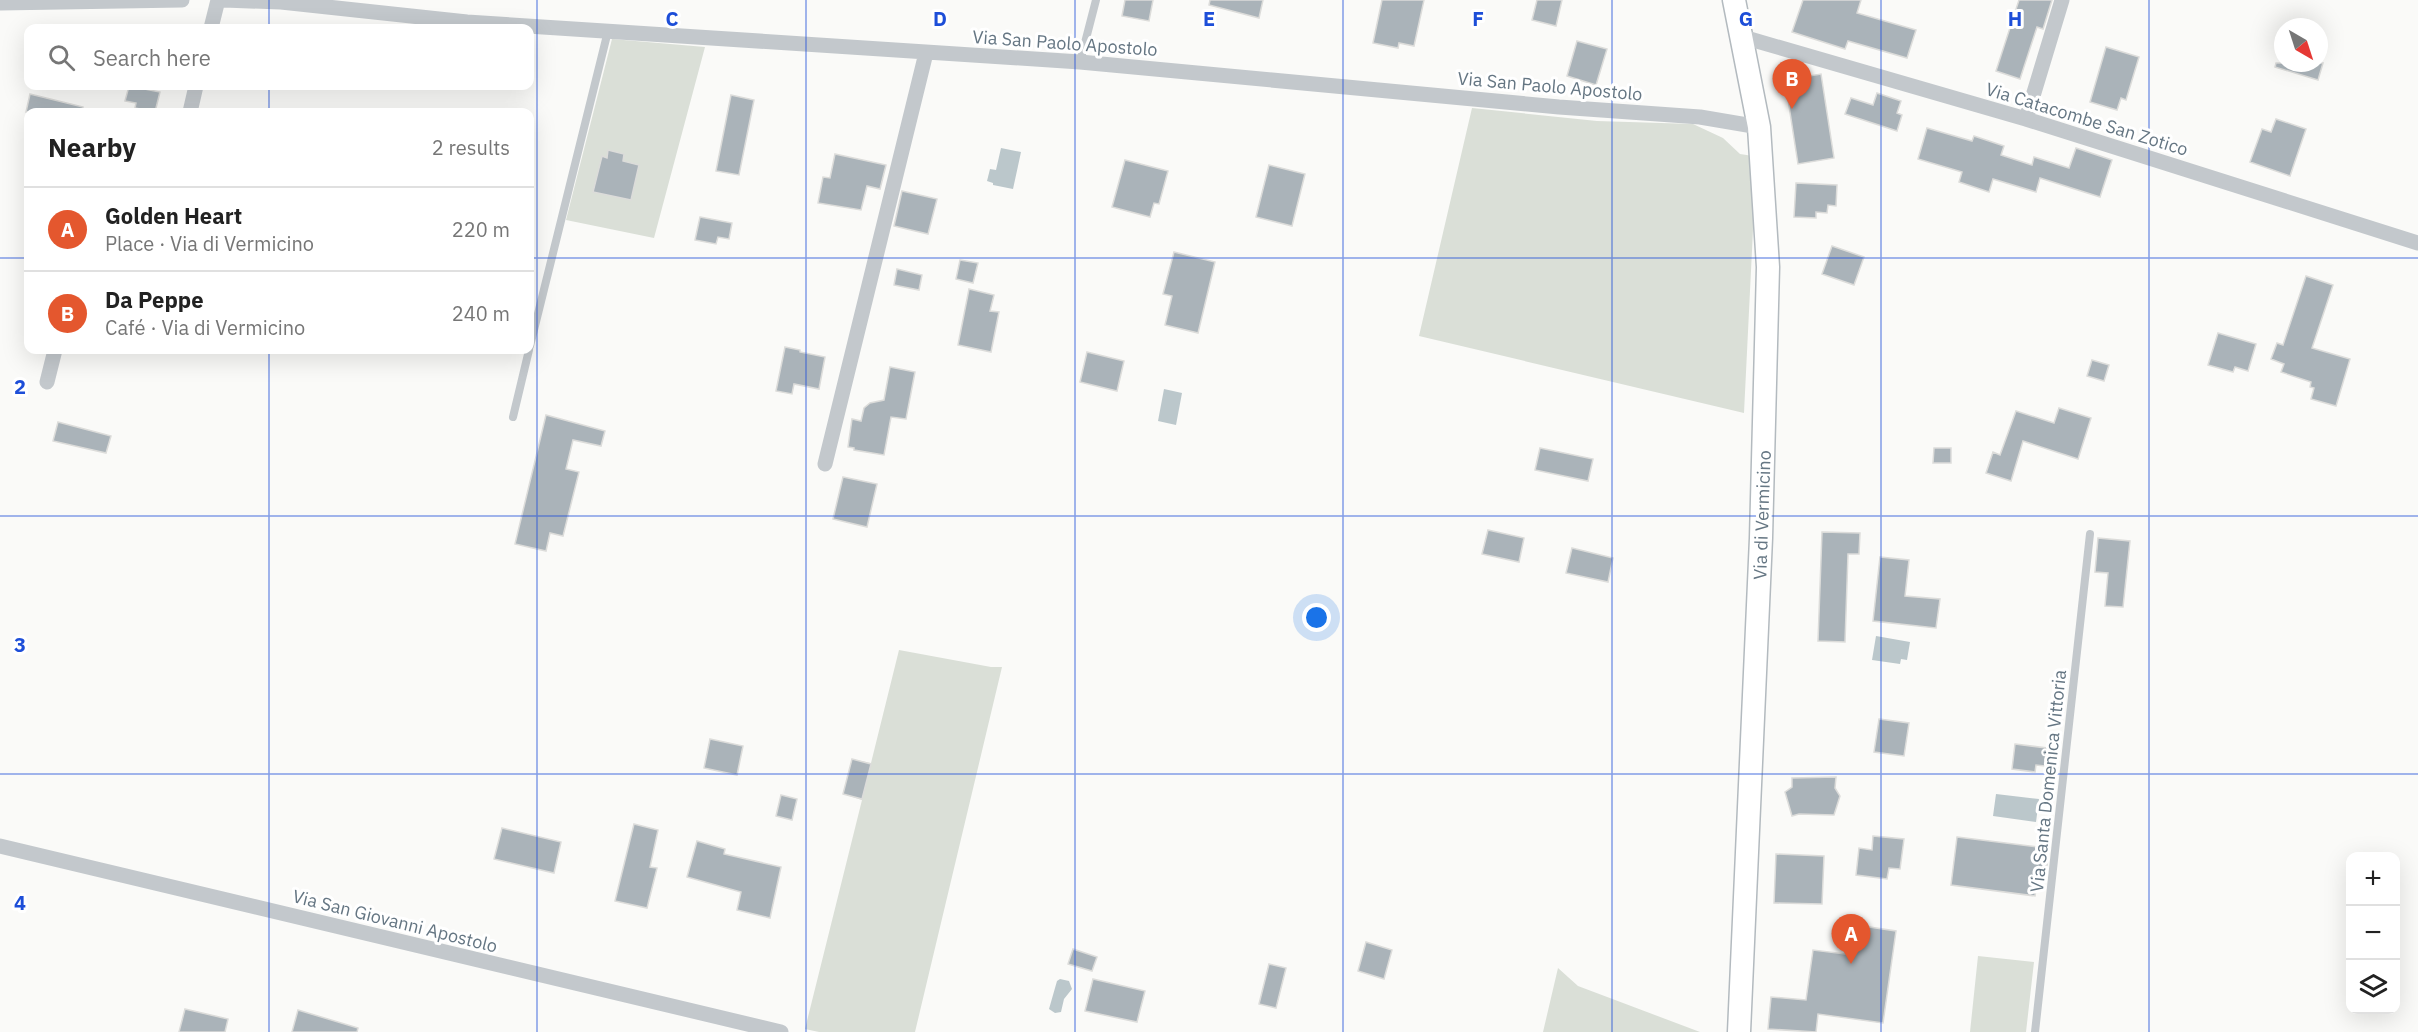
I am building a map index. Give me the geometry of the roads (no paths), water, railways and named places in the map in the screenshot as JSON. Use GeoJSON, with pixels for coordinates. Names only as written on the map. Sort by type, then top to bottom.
{"type":"FeatureCollection","features":[{"type":"Feature","properties":{"kind":"main road","name":"Via di Vermicino"},"geometry":{"type":"LineString","coordinates":[[1734,0],[1760,127],[1767,230],[1768,286],[1761,538],[1739,1032]]}},
{"type":"Feature","properties":{"kind":"street"},"geometry":{"type":"LineString","coordinates":[[0,3],[182,0]]}},
{"type":"Feature","properties":{"kind":"street"},"geometry":{"type":"LineString","coordinates":[[212,24],[218,0]]}},
{"type":"Feature","properties":{"kind":"street","name":"Via San Paolo Apostolo"},"geometry":{"type":"LineString","coordinates":[[224,0],[281,3],[395,16],[502,24]]}},
{"type":"Feature","properties":{"kind":"street"},"geometry":{"type":"LineString","coordinates":[[2026,119],[2062,0]]}},
{"type":"Feature","properties":{"kind":"street","name":"Via San Paolo Apostolo"},"geometry":{"type":"LineString","coordinates":[[534,26],[1080,62],[1542,106],[1700,117],[1760,127]]}},
{"type":"Feature","properties":{"kind":"street","name":"Via Catacombe San Zotico"},"geometry":{"type":"LineString","coordinates":[[1743,37],[2026,119],[2418,243]]}},
{"type":"Feature","properties":{"kind":"street"},"geometry":{"type":"LineString","coordinates":[[825,464],[926,53]]}},
{"type":"Feature","properties":{"kind":"street"},"geometry":{"type":"LineString","coordinates":[[191,108],[195,90]]}},
{"type":"Feature","properties":{"kind":"street"},"geometry":{"type":"LineString","coordinates":[[47,382],[54,354]]}},
{"type":"Feature","properties":{"kind":"street","name":"Via San Giovanni Apostolo"},"geometry":{"type":"LineString","coordinates":[[0,846],[781,1032]]}},
{"type":"Feature","properties":{"kind":"lane"},"geometry":{"type":"LineString","coordinates":[[1080,62],[1096,0]]}},
{"type":"Feature","properties":{"kind":"lane"},"geometry":{"type":"LineString","coordinates":[[534,328],[608,32]]}},
{"type":"Feature","properties":{"kind":"lane"},"geometry":{"type":"LineString","coordinates":[[513,417],[528,354]]}},
{"type":"Feature","properties":{"kind":"lane","name":"Via Santa Domenica Vittoria"},"geometry":{"type":"LineString","coordinates":[[2036,1032],[2091,534]]}},
{"type":"Feature","properties":{"kind":"place","name":"Da Peppe"},"geometry":{"type":"Point","coordinates":[1792,109]}},
{"type":"Feature","properties":{"kind":"place","name":"Golden Heart"},"geometry":{"type":"Point","coordinates":[1851,964]}}]}
